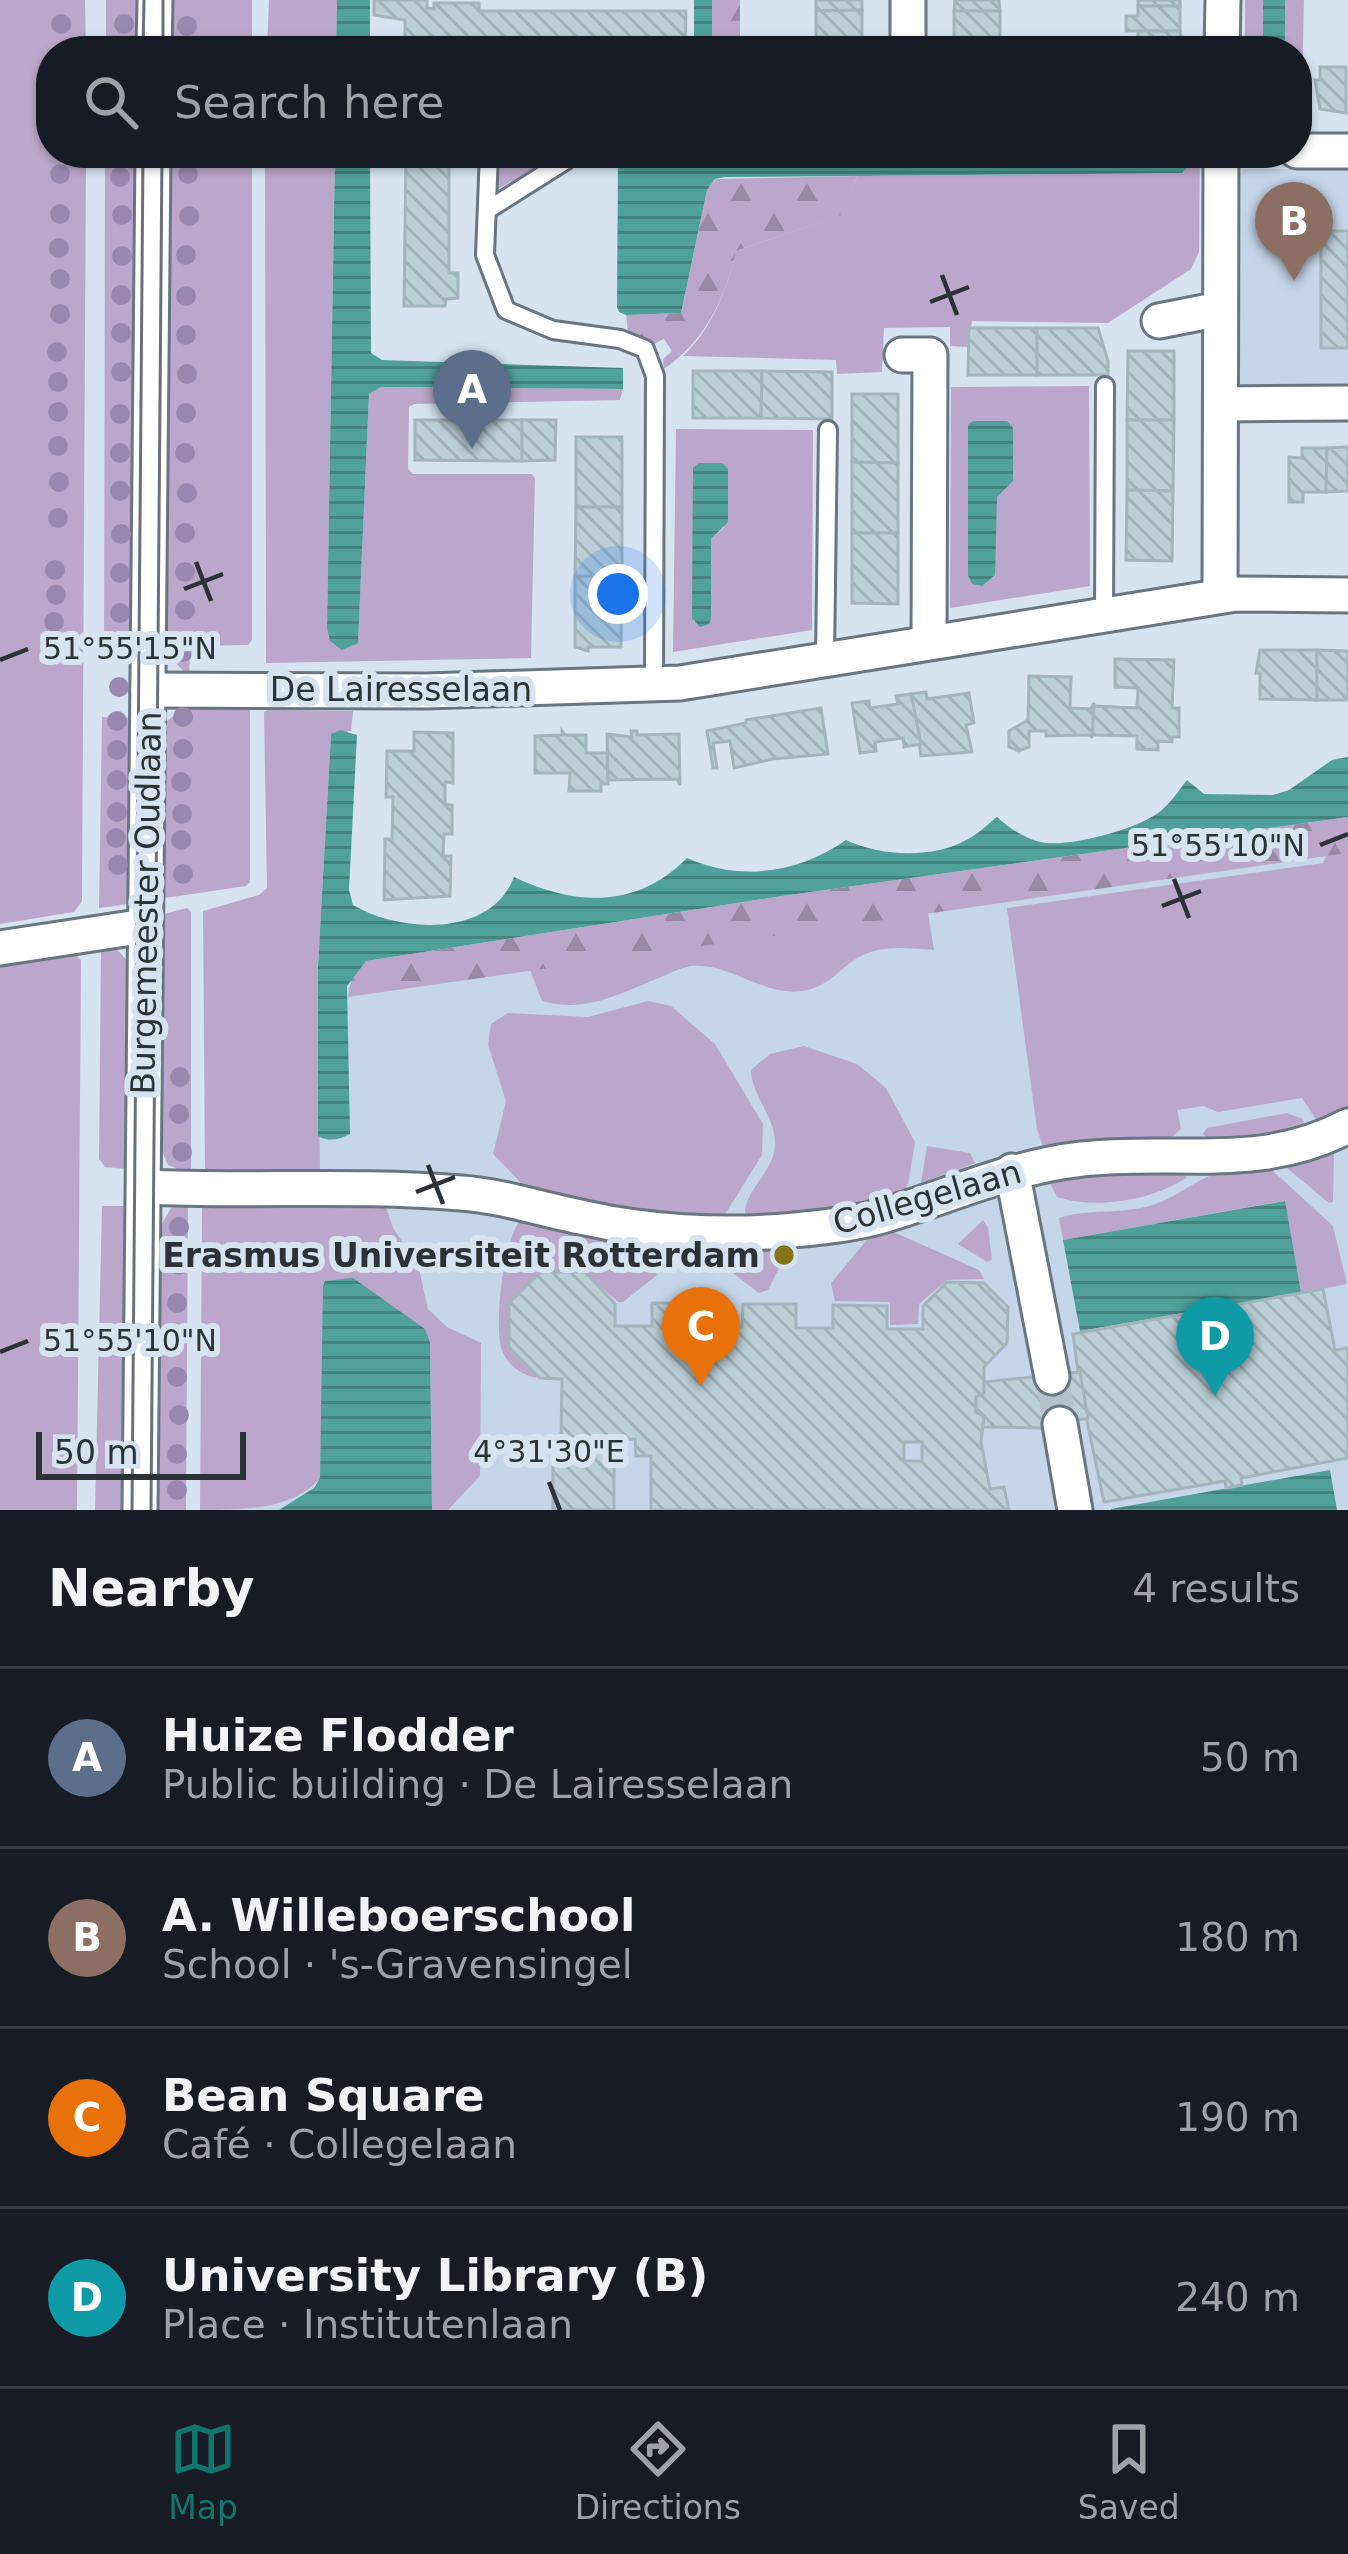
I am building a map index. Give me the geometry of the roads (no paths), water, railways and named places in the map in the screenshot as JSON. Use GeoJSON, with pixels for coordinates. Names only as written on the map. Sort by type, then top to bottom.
{"type":"FeatureCollection","features":[{"type":"Feature","properties":{"kind":"street"},"geometry":{"type":"LineString","coordinates":[[154,36],[155,0]]}},
{"type":"Feature","properties":{"kind":"street"},"geometry":{"type":"LineString","coordinates":[[908,0],[908,36]]}},
{"type":"Feature","properties":{"kind":"street"},"geometry":{"type":"LineString","coordinates":[[1222,0],[1222,36]]}},
{"type":"Feature","properties":{"kind":"street"},"geometry":{"type":"LineString","coordinates":[[1312,151],[1348,151]]}},
{"type":"Feature","properties":{"kind":"street","name":"Burgemeester Oudlaan"},"geometry":{"type":"LineString","coordinates":[[140,1510],[153,168]]}},
{"type":"Feature","properties":{"kind":"street"},"geometry":{"type":"LineString","coordinates":[[1220,596],[1222,168]]}},
{"type":"Feature","properties":{"kind":"street"},"geometry":{"type":"LineString","coordinates":[[1160,321],[1220,309]]}},
{"type":"Feature","properties":{"kind":"street"},"geometry":{"type":"LineString","coordinates":[[902,355],[930,355],[929,642]]}},
{"type":"Feature","properties":{"kind":"street"},"geometry":{"type":"LineString","coordinates":[[1220,404],[1348,403]]}},
{"type":"Feature","properties":{"kind":"street","name":"De Lairesselaan"},"geometry":{"type":"LineString","coordinates":[[148,690],[426,691],[654,684],[1220,596],[1348,595]]}},
{"type":"Feature","properties":{"kind":"street"},"geometry":{"type":"LineString","coordinates":[[0,948],[145,926]]}},
{"type":"Feature","properties":{"kind":"street","name":"Collegelaan"},"geometry":{"type":"LineString","coordinates":[[144,1187],[365,1187],[461,1193],[495,1196],[618,1224],[749,1233],[880,1217],[1012,1171],[1102,1156],[1258,1156],[1348,1126]]}},
{"type":"Feature","properties":{"kind":"street"},"geometry":{"type":"LineString","coordinates":[[1012,1171],[1052,1377]]}},
{"type":"Feature","properties":{"kind":"street"},"geometry":{"type":"LineString","coordinates":[[1060,1424],[1076,1510]]}},
{"type":"Feature","properties":{"kind":"lane"},"geometry":{"type":"LineString","coordinates":[[488,168],[485,255],[506,310],[553,330],[620,339],[645,349],[655,376],[654,684]]}},
{"type":"Feature","properties":{"kind":"lane"},"geometry":{"type":"LineString","coordinates":[[489,209],[554,168]]}},
{"type":"Feature","properties":{"kind":"lane"},"geometry":{"type":"LineString","coordinates":[[1104,615],[1105,386]]}},
{"type":"Feature","properties":{"kind":"lane"},"geometry":{"type":"LineString","coordinates":[[825,659],[828,430]]}},
{"type":"Feature","properties":{"kind":"tunnel"},"geometry":{"type":"LineString","coordinates":[[1052,1377],[1060,1424]]}},
{"type":"Feature","properties":{"kind":"tram line"},"geometry":{"type":"LineString","coordinates":[[143,36],[144,0]]}},
{"type":"Feature","properties":{"kind":"tram line"},"geometry":{"type":"LineString","coordinates":[[163,0],[163,36]]}},
{"type":"Feature","properties":{"kind":"tram line"},"geometry":{"type":"LineString","coordinates":[[132,1510],[143,168]]}},
{"type":"Feature","properties":{"kind":"tram line"},"geometry":{"type":"LineString","coordinates":[[151,1510],[162,168]]}},
{"type":"Feature","properties":{"kind":"place","name":"A. Willeboerschool"},"geometry":{"type":"Point","coordinates":[1294,281]}},
{"type":"Feature","properties":{"kind":"place","name":"Huize Flodder"},"geometry":{"type":"Point","coordinates":[472,449]}},
{"type":"Feature","properties":{"kind":"place","name":"Erasmus Universiteit Rotterdam"},"geometry":{"type":"Point","coordinates":[784,1255]}},
{"type":"Feature","properties":{"kind":"place","name":"Bean Square"},"geometry":{"type":"Point","coordinates":[701,1386]}},
{"type":"Feature","properties":{"kind":"place","name":"University Library (B)"},"geometry":{"type":"Point","coordinates":[1215,1396]}}]}
